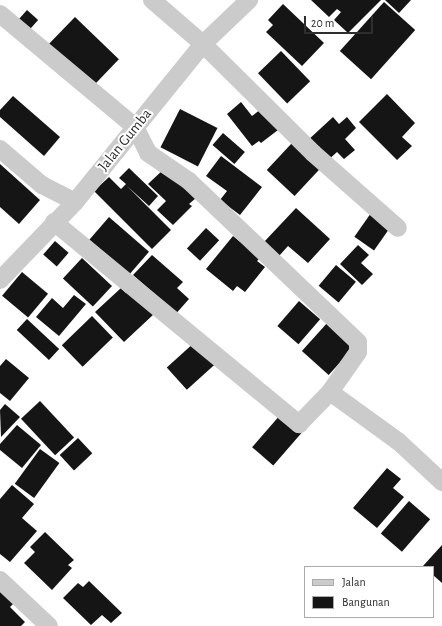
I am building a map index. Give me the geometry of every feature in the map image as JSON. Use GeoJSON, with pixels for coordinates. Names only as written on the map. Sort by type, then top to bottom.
{"type":"FeatureCollection","features":[{"type":"Feature","properties":{"kind":"street"},"geometry":{"type":"LineString","coordinates":[[152,0],[203,44],[313,153],[398,228]]}},
{"type":"Feature","properties":{"kind":"street","name":"Jalan Gumba"},"geometry":{"type":"LineString","coordinates":[[0,280],[54,222],[75,202],[203,44],[250,0]]}},
{"type":"Feature","properties":{"kind":"street"},"geometry":{"type":"LineString","coordinates":[[0,14],[135,127],[148,153],[189,181],[358,342],[358,352],[330,392],[299,424],[54,222]]}},
{"type":"Feature","properties":{"kind":"street"},"geometry":{"type":"LineString","coordinates":[[0,149],[42,185],[75,202]]}},
{"type":"Feature","properties":{"kind":"street"},"geometry":{"type":"LineString","coordinates":[[330,392],[399,442],[442,482]]}},
{"type":"Feature","properties":{"kind":"street"},"geometry":{"type":"LineString","coordinates":[[0,580],[49,626]]}},
{"type":"Feature","properties":{"kind":"building"},"geometry":{"type":"Polygon","coordinates":[[[311,0],[381,0],[348,33],[334,20],[341,12],[337,9],[329,17],[311,0]]]}},
{"type":"Feature","properties":{"kind":"building"},"geometry":{"type":"Polygon","coordinates":[[[385,0],[411,0],[399,13],[385,0]]]}},
{"type":"Feature","properties":{"kind":"building"},"geometry":{"type":"Polygon","coordinates":[[[384,2],[415,30],[371,79],[340,51],[384,2]]]}},
{"type":"Feature","properties":{"kind":"building"},"geometry":{"type":"Polygon","coordinates":[[[283,4],[324,43],[302,66],[266,32],[273,25],[268,20],[283,4]]]}},
{"type":"Feature","properties":{"kind":"building"},"geometry":{"type":"Polygon","coordinates":[[[27,10],[38,20],[27,33],[16,23],[27,10]]]}},
{"type":"Feature","properties":{"kind":"building"},"geometry":{"type":"Polygon","coordinates":[[[75,17],[119,59],[92,87],[49,44],[75,17]]]}},
{"type":"Feature","properties":{"kind":"building"},"geometry":{"type":"Polygon","coordinates":[[[281,51],[310,81],[287,103],[258,73],[281,51]]]}},
{"type":"Feature","properties":{"kind":"building"},"geometry":{"type":"Polygon","coordinates":[[[387,94],[415,123],[402,137],[412,146],[397,160],[359,122],[387,94]]]}},
{"type":"Feature","properties":{"kind":"building"},"geometry":{"type":"Polygon","coordinates":[[[13,96],[60,137],[44,156],[0,117],[0,110],[13,96]]]}},
{"type":"Feature","properties":{"kind":"building"},"geometry":{"type":"Polygon","coordinates":[[[241,102],[252,116],[261,109],[278,130],[261,143],[259,141],[252,146],[227,114],[241,102]]]}},
{"type":"Feature","properties":{"kind":"building"},"geometry":{"type":"Polygon","coordinates":[[[180,109],[217,128],[198,166],[160,147],[180,109]]]}},
{"type":"Feature","properties":{"kind":"building"},"geometry":{"type":"Polygon","coordinates":[[[333,117],[339,124],[347,117],[356,128],[345,139],[355,150],[344,159],[337,152],[326,162],[307,141],[333,117]]]}},
{"type":"Feature","properties":{"kind":"building"},"geometry":{"type":"Polygon","coordinates":[[[223,133],[245,152],[234,164],[213,145],[223,133]]]}},
{"type":"Feature","properties":{"kind":"building"},"geometry":{"type":"Polygon","coordinates":[[[292,143],[320,169],[295,196],[267,170],[292,143]]]}},
{"type":"Feature","properties":{"kind":"building"},"geometry":{"type":"Polygon","coordinates":[[[221,156],[262,187],[240,215],[220,200],[227,191],[206,176],[221,156]]]}},
{"type":"Feature","properties":{"kind":"building"},"geometry":{"type":"Polygon","coordinates":[[[0,164],[40,200],[19,224],[0,207],[0,164]]]}},
{"type":"Feature","properties":{"kind":"building"},"geometry":{"type":"Polygon","coordinates":[[[129,168],[158,196],[149,206],[127,186],[171,230],[152,249],[94,191],[109,177],[121,189],[126,184],[119,178],[129,168]]]}},
{"type":"Feature","properties":{"kind":"building"},"geometry":{"type":"Polygon","coordinates":[[[165,168],[196,198],[189,204],[192,206],[173,225],[157,210],[166,201],[148,184],[165,168]]]}},
{"type":"Feature","properties":{"kind":"building"},"geometry":{"type":"Polygon","coordinates":[[[296,208],[330,239],[308,263],[288,246],[279,256],[264,242],[296,208]]]}},
{"type":"Feature","properties":{"kind":"building"},"geometry":{"type":"Polygon","coordinates":[[[371,213],[391,227],[374,251],[354,237],[371,213]]]}},
{"type":"Feature","properties":{"kind":"building"},"geometry":{"type":"Polygon","coordinates":[[[109,217],[149,252],[129,274],[89,240],[109,217]]]}},
{"type":"Feature","properties":{"kind":"building"},"geometry":{"type":"Polygon","coordinates":[[[206,228],[219,240],[200,261],[187,248],[206,228]]]}},
{"type":"Feature","properties":{"kind":"building"},"geometry":{"type":"Polygon","coordinates":[[[233,236],[260,258],[257,261],[265,267],[245,292],[237,286],[233,291],[206,269],[233,236]]]}},
{"type":"Feature","properties":{"kind":"building"},"geometry":{"type":"Polygon","coordinates":[[[55,241],[69,253],[57,266],[43,255],[55,241]]]}},
{"type":"Feature","properties":{"kind":"building"},"geometry":{"type":"Polygon","coordinates":[[[358,245],[369,255],[361,263],[373,274],[362,285],[340,264],[358,245]]]}},
{"type":"Feature","properties":{"kind":"building"},"geometry":{"type":"Polygon","coordinates":[[[152,255],[183,282],[177,288],[189,299],[173,317],[164,302],[133,275],[152,255]]]}},
{"type":"Feature","properties":{"kind":"building"},"geometry":{"type":"Polygon","coordinates":[[[82,258],[112,286],[93,306],[63,278],[82,258]]]}},
{"type":"Feature","properties":{"kind":"building"},"geometry":{"type":"Polygon","coordinates":[[[336,265],[356,282],[339,302],[319,286],[336,265]]]}},
{"type":"Feature","properties":{"kind":"building"},"geometry":{"type":"Polygon","coordinates":[[[22,272],[48,294],[28,318],[2,296],[22,272]]]}},
{"type":"Feature","properties":{"kind":"building"},"geometry":{"type":"Polygon","coordinates":[[[121,288],[126,293],[130,289],[154,314],[124,342],[95,312],[121,288]]]}},
{"type":"Feature","properties":{"kind":"building"},"geometry":{"type":"Polygon","coordinates":[[[74,295],[86,304],[59,336],[36,317],[52,298],[63,308],[74,295]]]}},
{"type":"Feature","properties":{"kind":"building"},"geometry":{"type":"Polygon","coordinates":[[[299,301],[320,319],[298,344],[277,326],[299,301]]]}},
{"type":"Feature","properties":{"kind":"building"},"geometry":{"type":"Polygon","coordinates":[[[92,316],[113,338],[83,367],[62,345],[92,316]]]}},
{"type":"Feature","properties":{"kind":"building"},"geometry":{"type":"Polygon","coordinates":[[[27,319],[59,349],[49,360],[17,330],[27,319]]]}},
{"type":"Feature","properties":{"kind":"building"},"geometry":{"type":"Polygon","coordinates":[[[328,322],[355,346],[329,375],[302,351],[328,322]]]}},
{"type":"Feature","properties":{"kind":"building"},"geometry":{"type":"Polygon","coordinates":[[[195,342],[215,364],[187,390],[167,367],[195,342]]]}},
{"type":"Feature","properties":{"kind":"building"},"geometry":{"type":"Polygon","coordinates":[[[6,359],[29,378],[10,401],[0,393],[0,366],[6,359]]]}},
{"type":"Feature","properties":{"kind":"building"},"geometry":{"type":"Polygon","coordinates":[[[40,401],[74,438],[55,455],[21,419],[40,401]]]}},
{"type":"Feature","properties":{"kind":"building"},"geometry":{"type":"Polygon","coordinates":[[[5,404],[20,417],[1,437],[0,410],[5,404]]]}},
{"type":"Feature","properties":{"kind":"building"},"geometry":{"type":"Polygon","coordinates":[[[281,414],[302,432],[273,466],[252,447],[281,414]]]}},
{"type":"Feature","properties":{"kind":"building"},"geometry":{"type":"Polygon","coordinates":[[[17,425],[41,445],[22,468],[0,450],[0,444],[17,425]]]}},
{"type":"Feature","properties":{"kind":"building"},"geometry":{"type":"Polygon","coordinates":[[[78,438],[92,453],[74,470],[60,455],[78,438]]]}},
{"type":"Feature","properties":{"kind":"building"},"geometry":{"type":"Polygon","coordinates":[[[40,449],[59,463],[34,498],[15,484],[40,449]]]}},
{"type":"Feature","properties":{"kind":"building"},"geometry":{"type":"Polygon","coordinates":[[[387,468],[401,479],[393,488],[404,497],[377,528],[353,508],[387,468]]]}},
{"type":"Feature","properties":{"kind":"building"},"geometry":{"type":"Polygon","coordinates":[[[12,485],[34,504],[22,518],[37,531],[10,562],[0,554],[0,499],[12,485]]]}},
{"type":"Feature","properties":{"kind":"building"},"geometry":{"type":"Polygon","coordinates":[[[409,501],[430,519],[402,552],[381,533],[409,501]]]}},
{"type":"Feature","properties":{"kind":"building"},"geometry":{"type":"Polygon","coordinates":[[[45,532],[74,560],[68,565],[72,568],[52,590],[24,563],[35,552],[30,547],[45,532]]]}},
{"type":"Feature","properties":{"kind":"building"},"geometry":{"type":"Polygon","coordinates":[[[442,545],[442,583],[434,576],[434,566],[423,566],[442,545]]]}},
{"type":"Feature","properties":{"kind":"building"},"geometry":{"type":"Polygon","coordinates":[[[89,581],[122,613],[111,623],[102,615],[91,625],[63,598],[78,583],[83,587],[89,581]]]}},
{"type":"Feature","properties":{"kind":"building"},"geometry":{"type":"Polygon","coordinates":[[[0,586],[16,601],[10,607],[25,622],[21,626],[0,626],[0,586]]]}}]}
